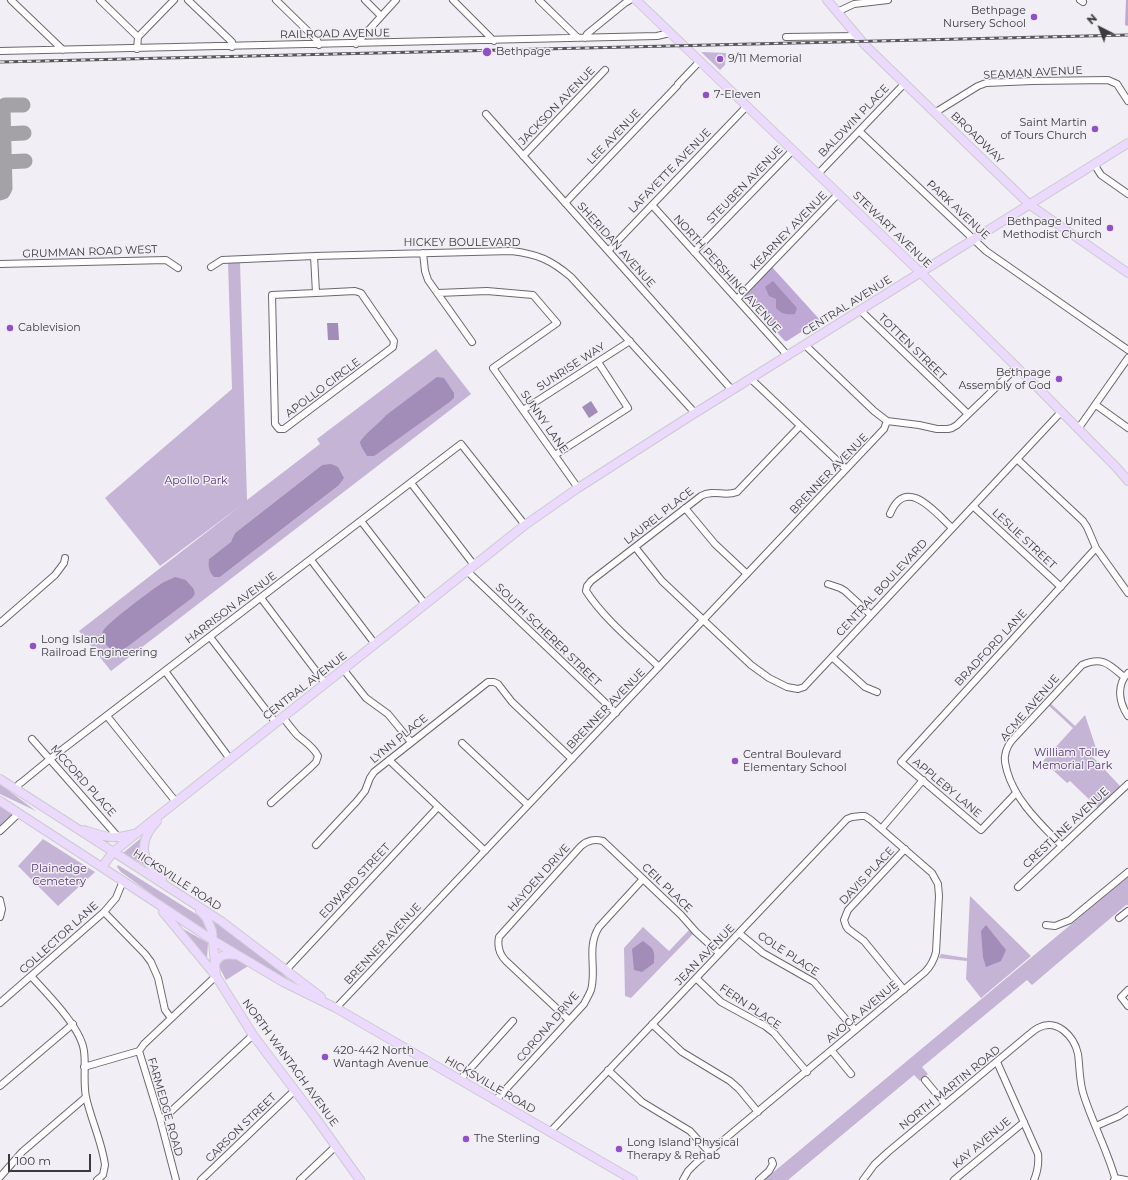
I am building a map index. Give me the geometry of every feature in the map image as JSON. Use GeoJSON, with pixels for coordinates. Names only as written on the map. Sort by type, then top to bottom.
{"type":"FeatureCollection","features":[{"type":"Feature","properties":{"kind":"main road","name":"STEWART AVENUE"},"geometry":{"type":"LineString","coordinates":[[636,0],[920,272],[1017,367],[1128,481]]}},
{"type":"Feature","properties":{"kind":"main road","name":"BROADWAY"},"geometry":{"type":"LineString","coordinates":[[827,0],[856,36],[936,112],[1030,205],[1128,272]]}},
{"type":"Feature","properties":{"kind":"main road","name":"CENTRAL AVENUE"},"geometry":{"type":"LineString","coordinates":[[102,867],[113,852],[467,571],[472,562],[578,488],[695,413],[1128,143]]}},
{"type":"Feature","properties":{"kind":"main road","name":"HICKSVILLE ROAD"},"geometry":{"type":"LineString","coordinates":[[0,779],[221,921],[336,1008]]}},
{"type":"Feature","properties":{"kind":"main road","name":"HICKSVILLE ROAD"},"geometry":{"type":"LineString","coordinates":[[0,801],[156,904],[237,955],[283,982],[336,1008],[633,1180]]}},
{"type":"Feature","properties":{"kind":"main road"},"geometry":{"type":"LineString","coordinates":[[174,803],[147,834],[144,840],[144,850],[147,859],[157,875],[177,893]]}},
{"type":"Feature","properties":{"kind":"main road"},"geometry":{"type":"LineString","coordinates":[[73,826],[106,837],[119,838],[136,834]]}},
{"type":"Feature","properties":{"kind":"main road","name":"NORTH WANTAGH AVENUE"},"geometry":{"type":"LineString","coordinates":[[156,904],[216,976],[253,1035],[360,1180]]}},
{"type":"Feature","properties":{"kind":"main road"},"geometry":{"type":"LineString","coordinates":[[195,905],[210,924],[214,941],[216,976]]}},
{"type":"Feature","properties":{"kind":"main road"},"geometry":{"type":"LineString","coordinates":[[215,964],[217,958],[223,955],[237,955]]}},
{"type":"Feature","properties":{"kind":"street"},"geometry":{"type":"LineString","coordinates":[[12,0],[63,50]]}},
{"type":"Feature","properties":{"kind":"street"},"geometry":{"type":"LineString","coordinates":[[100,0],[138,37]]}},
{"type":"Feature","properties":{"kind":"street"},"geometry":{"type":"LineString","coordinates":[[137,49],[138,37],[174,0]]}},
{"type":"Feature","properties":{"kind":"street"},"geometry":{"type":"LineString","coordinates":[[188,0],[232,42],[232,47]]}},
{"type":"Feature","properties":{"kind":"street"},"geometry":{"type":"LineString","coordinates":[[276,0],[317,40],[319,45]]}},
{"type":"Feature","properties":{"kind":"street"},"geometry":{"type":"LineString","coordinates":[[366,0],[381,16]]}},
{"type":"Feature","properties":{"kind":"street"},"geometry":{"type":"LineString","coordinates":[[356,44],[396,0]]}},
{"type":"Feature","properties":{"kind":"street"},"geometry":{"type":"LineString","coordinates":[[453,0],[494,41]]}},
{"type":"Feature","properties":{"kind":"street"},"geometry":{"type":"LineString","coordinates":[[539,0],[582,38],[630,0]]}},
{"type":"Feature","properties":{"kind":"street"},"geometry":{"type":"LineString","coordinates":[[837,12],[854,4],[888,0]]}},
{"type":"Feature","properties":{"kind":"street","name":"RAILROAD AVENUE"},"geometry":{"type":"LineString","coordinates":[[0,51],[494,41],[657,36],[670,32]]}},
{"type":"Feature","properties":{"kind":"street"},"geometry":{"type":"LineString","coordinates":[[786,37],[856,36]]}},
{"type":"Feature","properties":{"kind":"street","name":"LEE AVENUE"},"geometry":{"type":"LineString","coordinates":[[565,203],[700,61]]}},
{"type":"Feature","properties":{"kind":"street","name":"JACKSON AVENUE"},"geometry":{"type":"LineString","coordinates":[[523,156],[605,70]]}},
{"type":"Feature","properties":{"kind":"street","name":"SEAMAN AVENUE"},"geometry":{"type":"LineString","coordinates":[[936,112],[978,86],[986,83],[1108,80],[1117,84],[1128,101]]}},
{"type":"Feature","properties":{"kind":"street","name":"BALDWIN PLACE"},"geometry":{"type":"LineString","coordinates":[[818,174],[905,83]]}},
{"type":"Feature","properties":{"kind":"street","name":"LAFAYETTE AVENUE"},"geometry":{"type":"LineString","coordinates":[[608,251],[747,106]]}},
{"type":"Feature","properties":{"kind":"street","name":"SHERIDAN AVENUE"},"geometry":{"type":"LineString","coordinates":[[486,114],[732,390]]}},
{"type":"Feature","properties":{"kind":"street","name":"PARK AVENUE"},"geometry":{"type":"LineString","coordinates":[[859,131],[986,251],[1128,350]]}},
{"type":"Feature","properties":{"kind":"street","name":"STEUBEN AVENUE"},"geometry":{"type":"LineString","coordinates":[[694,252],[793,150]]}},
{"type":"Feature","properties":{"kind":"street"},"geometry":{"type":"LineString","coordinates":[[1094,164],[1101,174],[1128,194]]}},
{"type":"Feature","properties":{"kind":"street","name":"KEARNEY AVENUE"},"geometry":{"type":"LineString","coordinates":[[736,299],[838,194]]}},
{"type":"Feature","properties":{"kind":"street","name":"NORTH PERSHING AVENUE"},"geometry":{"type":"LineString","coordinates":[[652,205],[788,356]]}},
{"type":"Feature","properties":{"kind":"street","name":"HICKEY BOULEVARD"},"geometry":{"type":"LineString","coordinates":[[211,267],[222,260],[314,256],[511,251],[533,254],[552,262],[571,277],[695,413]]}},
{"type":"Feature","properties":{"kind":"street"},"geometry":{"type":"LineString","coordinates":[[423,253],[425,271],[428,280],[472,342]]}},
{"type":"Feature","properties":{"kind":"street"},"geometry":{"type":"LineString","coordinates":[[314,256],[316,292]]}},
{"type":"Feature","properties":{"kind":"street","name":"GRUMMAN ROAD WEST"},"geometry":{"type":"LineString","coordinates":[[0,264],[166,260],[178,268]]}},
{"type":"Feature","properties":{"kind":"street","name":"APOLLO CIRCLE"},"geometry":{"type":"LineString","coordinates":[[355,291],[361,293],[394,340],[393,347],[284,429],[279,429],[275,424],[272,295],[316,292],[355,291]]}},
{"type":"Feature","properties":{"kind":"street","name":"SUNNY LANE"},"geometry":{"type":"LineString","coordinates":[[438,293],[487,291],[533,294],[557,322],[493,368],[578,488]]}},
{"type":"Feature","properties":{"kind":"street","name":"TOTTEN STREET"},"geometry":{"type":"LineString","coordinates":[[860,310],[968,414]]}},
{"type":"Feature","properties":{"kind":"street","name":"SUNRISE WAY"},"geometry":{"type":"LineString","coordinates":[[523,410],[630,341]]}},
{"type":"Feature","properties":{"kind":"street"},"geometry":{"type":"LineString","coordinates":[[805,345],[874,411],[887,421],[937,429],[948,429],[957,425],[1017,367]]}},
{"type":"Feature","properties":{"kind":"street"},"geometry":{"type":"LineString","coordinates":[[1078,429],[1128,358]]}},
{"type":"Feature","properties":{"kind":"street"},"geometry":{"type":"LineString","coordinates":[[555,455],[628,408],[598,362]]}},
{"type":"Feature","properties":{"kind":"street"},"geometry":{"type":"LineString","coordinates":[[751,379],[846,469]]}},
{"type":"Feature","properties":{"kind":"street"},"geometry":{"type":"LineString","coordinates":[[1096,405],[1128,428]]}},
{"type":"Feature","properties":{"kind":"street","name":"CENTRAL BOULEVARD"},"geometry":{"type":"LineString","coordinates":[[635,547],[662,581],[751,665],[769,678],[787,687],[798,689],[804,687],[1061,412]]}},
{"type":"Feature","properties":{"kind":"street","name":"BRENNER AVENUE"},"geometry":{"type":"LineString","coordinates":[[336,1008],[884,430],[887,421]]}},
{"type":"Feature","properties":{"kind":"street","name":"LAUREL PLACE"},"geometry":{"type":"LineString","coordinates":[[659,667],[610,620],[594,602],[586,590],[591,581],[705,493],[711,492],[730,494],[737,492],[800,426]]}},
{"type":"Feature","properties":{"kind":"street","name":"HARRISON AVENUE"},"geometry":{"type":"LineString","coordinates":[[17,790],[19,784],[50,759],[461,444],[525,525]]}},
{"type":"Feature","properties":{"kind":"street"},"geometry":{"type":"LineString","coordinates":[[1017,459],[1083,522],[1087,527],[1096,548],[1128,593]]}},
{"type":"Feature","properties":{"kind":"street"},"geometry":{"type":"LineString","coordinates":[[411,483],[472,562]]}},
{"type":"Feature","properties":{"kind":"street"},"geometry":{"type":"LineString","coordinates":[[890,514],[899,500],[912,497],[918,498],[924,501],[952,528]]}},
{"type":"Feature","properties":{"kind":"street","name":"LESLIE STREET"},"geometry":{"type":"LineString","coordinates":[[973,506],[1061,587]]}},
{"type":"Feature","properties":{"kind":"street"},"geometry":{"type":"LineString","coordinates":[[685,508],[715,544],[747,574]]}},
{"type":"Feature","properties":{"kind":"street"},"geometry":{"type":"LineString","coordinates":[[361,521],[425,604]]}},
{"type":"Feature","properties":{"kind":"street","name":"BRADFORD LANE"},"geometry":{"type":"LineString","coordinates":[[901,762],[1096,548]]}},
{"type":"Feature","properties":{"kind":"street"},"geometry":{"type":"LineString","coordinates":[[0,624],[55,575],[64,563],[65,558]]}},
{"type":"Feature","properties":{"kind":"street"},"geometry":{"type":"LineString","coordinates":[[311,560],[375,644]]}},
{"type":"Feature","properties":{"kind":"street","name":"SOUTH SCHERER STREET"},"geometry":{"type":"LineString","coordinates":[[467,571],[616,713]]}},
{"type":"Feature","properties":{"kind":"street"},"geometry":{"type":"LineString","coordinates":[[828,584],[845,591],[871,615]]}},
{"type":"Feature","properties":{"kind":"street"},"geometry":{"type":"LineString","coordinates":[[260,598],[325,683]]}},
{"type":"Feature","properties":{"kind":"street"},"geometry":{"type":"LineString","coordinates":[[210,637],[276,723]]}},
{"type":"Feature","properties":{"kind":"street"},"geometry":{"type":"LineString","coordinates":[[832,657],[861,684],[870,690],[877,692]]}},
{"type":"Feature","properties":{"kind":"street","name":"ACME AVENUE"},"geometry":{"type":"LineString","coordinates":[[1062,846],[1028,809],[1016,793],[1005,765],[1007,748],[1015,737],[1082,665],[1101,661],[1108,663],[1126,675]]}},
{"type":"Feature","properties":{"kind":"street"},"geometry":{"type":"LineString","coordinates":[[343,669],[366,698],[388,714],[410,742]]}},
{"type":"Feature","properties":{"kind":"street"},"geometry":{"type":"LineString","coordinates":[[165,671],[230,759]]}},
{"type":"Feature","properties":{"kind":"street"},"geometry":{"type":"LineString","coordinates":[[1126,675],[1120,690],[1120,699],[1123,709],[1128,716]]}},
{"type":"Feature","properties":{"kind":"street","name":"LYNN PLACE"},"geometry":{"type":"LineString","coordinates":[[316,845],[365,791],[374,772],[410,742],[488,682],[498,684],[512,702],[572,759]]}},
{"type":"Feature","properties":{"kind":"street"},"geometry":{"type":"LineString","coordinates":[[107,716],[174,803]]}},
{"type":"Feature","properties":{"kind":"street"},"geometry":{"type":"LineString","coordinates":[[271,803],[316,762],[318,756],[309,744],[298,736],[283,717]]}},
{"type":"Feature","properties":{"kind":"street","name":"MCCORD PLACE"},"geometry":{"type":"LineString","coordinates":[[32,738],[119,838]]}},
{"type":"Feature","properties":{"kind":"street"},"geometry":{"type":"LineString","coordinates":[[462,743],[528,805]]}},
{"type":"Feature","properties":{"kind":"street"},"geometry":{"type":"LineString","coordinates":[[389,760],[484,851]]}},
{"type":"Feature","properties":{"kind":"street","name":"APPLEBY LANE"},"geometry":{"type":"LineString","coordinates":[[901,762],[981,830],[1016,793]]}},
{"type":"Feature","properties":{"kind":"street"},"geometry":{"type":"LineString","coordinates":[[882,828],[922,780]]}},
{"type":"Feature","properties":{"kind":"street","name":"CRESTLINE AVENUE"},"geometry":{"type":"LineString","coordinates":[[1018,887],[1128,784]]}},
{"type":"Feature","properties":{"kind":"street","name":"EDWARD STREET"},"geometry":{"type":"LineString","coordinates":[[286,970],[438,807]]}},
{"type":"Feature","properties":{"kind":"street"},"geometry":{"type":"LineString","coordinates":[[0,831],[19,813]]}},
{"type":"Feature","properties":{"kind":"street","name":"JEAN AVENUE"},"geometry":{"type":"LineString","coordinates":[[550,1132],[847,819],[856,816],[865,816],[882,828]]}},
{"type":"Feature","properties":{"kind":"street","name":"AVOCA AVENUE"},"geometry":{"type":"LineString","coordinates":[[683,1180],[688,1171],[696,1163],[904,990],[930,967],[934,960],[936,952],[939,896],[938,884],[932,872],[882,828]]}},
{"type":"Feature","properties":{"kind":"street","name":"CEIL PLACE"},"geometry":{"type":"LineString","coordinates":[[598,840],[603,841],[719,953]]}},
{"type":"Feature","properties":{"kind":"street","name":"HAYDEN DRIVE"},"geometry":{"type":"LineString","coordinates":[[569,1020],[501,955],[497,944],[499,937],[581,846],[586,841],[598,840]]}},
{"type":"Feature","properties":{"kind":"street","name":"DAVIS PLACE"},"geometry":{"type":"LineString","coordinates":[[904,990],[864,941],[848,929],[844,923],[844,920],[848,910],[905,849]]}},
{"type":"Feature","properties":{"kind":"street"},"geometry":{"type":"LineString","coordinates":[[1046,925],[1055,926],[1070,920],[1128,872]]}},
{"type":"Feature","properties":{"kind":"street","name":"CORONA DRIVE"},"geometry":{"type":"LineString","coordinates":[[495,1101],[584,1004],[591,990],[592,944],[595,934],[599,927],[643,879]]}},
{"type":"Feature","properties":{"kind":"street","name":"COLLECTOR LANE"},"geometry":{"type":"LineString","coordinates":[[0,1003],[104,912],[116,898],[123,881]]}},
{"type":"Feature","properties":{"kind":"street"},"geometry":{"type":"LineString","coordinates":[[0,900],[2,908],[0,917]]}},
{"type":"Feature","properties":{"kind":"street"},"geometry":{"type":"LineString","coordinates":[[1120,918],[1128,911]]}},
{"type":"Feature","properties":{"kind":"street"},"geometry":{"type":"LineString","coordinates":[[104,912],[151,962],[158,978],[165,1010],[171,1018]]}},
{"type":"Feature","properties":{"kind":"street","name":"COLE PLACE"},"geometry":{"type":"LineString","coordinates":[[739,933],[760,950],[814,982],[856,1030]]}},
{"type":"Feature","properties":{"kind":"street"},"geometry":{"type":"LineString","coordinates":[[31,976],[73,1024],[82,1042],[84,1051],[84,1084],[86,1097],[106,1166],[104,1173],[97,1180]]}},
{"type":"Feature","properties":{"kind":"street","name":"FARMEDGE ROAD"},"geometry":{"type":"LineString","coordinates":[[176,1180],[160,1119],[139,1051],[144,1044],[216,976]]}},
{"type":"Feature","properties":{"kind":"street","name":"FERN PLACE"},"geometry":{"type":"LineString","coordinates":[[696,978],[721,1002],[765,1026],[774,1033],[806,1072]]}},
{"type":"Feature","properties":{"kind":"street"},"geometry":{"type":"LineString","coordinates":[[1127,1005],[1121,996],[1128,990]]}},
{"type":"Feature","properties":{"kind":"street"},"geometry":{"type":"LineString","coordinates":[[460,1080],[513,1021]]}},
{"type":"Feature","properties":{"kind":"street"},"geometry":{"type":"LineString","coordinates":[[0,1086],[73,1024]]}},
{"type":"Feature","properties":{"kind":"street"},"geometry":{"type":"LineString","coordinates":[[652,1024],[682,1052],[730,1081],[739,1089],[758,1112]]}},
{"type":"Feature","properties":{"kind":"street","name":"NORTH MARTIN ROAD"},"geometry":{"type":"LineString","coordinates":[[862,1180],[883,1156],[1038,1028],[1044,1026],[1059,1027],[1072,1039],[1078,1055],[1080,1083],[1096,1126]]}},
{"type":"Feature","properties":{"kind":"street"},"geometry":{"type":"LineString","coordinates":[[160,1119],[166,1116],[253,1035]]}},
{"type":"Feature","properties":{"kind":"street"},"geometry":{"type":"LineString","coordinates":[[84,1067],[139,1051]]}},
{"type":"Feature","properties":{"kind":"street"},"geometry":{"type":"LineString","coordinates":[[832,1051],[851,1074]]}},
{"type":"Feature","properties":{"kind":"street"},"geometry":{"type":"LineString","coordinates":[[997,1062],[1038,1154],[1039,1165],[1037,1175],[1034,1180]]}},
{"type":"Feature","properties":{"kind":"street"},"geometry":{"type":"LineString","coordinates":[[608,1070],[642,1102],[690,1131],[709,1152]]}},
{"type":"Feature","properties":{"kind":"street"},"geometry":{"type":"LineString","coordinates":[[925,1080],[945,1104]]}},
{"type":"Feature","properties":{"kind":"street","name":"CARSON STREET"},"geometry":{"type":"LineString","coordinates":[[200,1180],[295,1090]]}},
{"type":"Feature","properties":{"kind":"street"},"geometry":{"type":"LineString","coordinates":[[0,1177],[22,1152],[86,1097]]}},
{"type":"Feature","properties":{"kind":"street"},"geometry":{"type":"LineString","coordinates":[[1126,1180],[1114,1179],[1110,1161],[1096,1126],[1119,1116],[1128,1110]]}},
{"type":"Feature","properties":{"kind":"street","name":"KAY AVENUE"},"geometry":{"type":"LineString","coordinates":[[954,1180],[1024,1122]]}},
{"type":"Feature","properties":{"kind":"street"},"geometry":{"type":"LineString","coordinates":[[300,1180],[336,1146]]}},
{"type":"Feature","properties":{"kind":"street"},"geometry":{"type":"LineString","coordinates":[[759,1180],[771,1169],[773,1164],[772,1161]]}},
{"type":"Feature","properties":{"kind":"street"},"geometry":{"type":"LineString","coordinates":[[0,1165],[5,1171]]}},
{"type":"Feature","properties":{"kind":"green space"},"geometry":{"type":"Polygon","coordinates":[[[701,52],[726,53],[725,65],[720,70],[701,52]]]}},
{"type":"Feature","properties":{"kind":"green space","name":"Apollo Park"},"geometry":{"type":"Polygon","coordinates":[[[228,262],[240,262],[247,500],[320,444],[317,439],[436,349],[471,394],[111,671],[79,631],[243,504],[160,566],[105,498],[232,389],[228,262]],[[454,398],[385,416],[363,438],[367,456],[374,455],[454,398]],[[322,465],[235,533],[232,542],[209,559],[214,577],[220,577],[338,486],[322,465]],[[186,580],[106,645],[116,652],[195,594],[194,589],[186,580]]]}},
{"type":"Feature","properties":{"kind":"green space","name":"William Tolley Memorial Park"},"geometry":{"type":"Polygon","coordinates":[[[1049,702],[1075,726],[1085,715],[1097,751],[1092,756],[1120,786],[1098,808],[1070,781],[1067,783],[1043,761],[1073,728],[1047,704],[1049,702]]]}},
{"type":"Feature","properties":{"kind":"green space"},"geometry":{"type":"Polygon","coordinates":[[[0,785],[4,787],[36,811],[0,794],[0,785]]]}},
{"type":"Feature","properties":{"kind":"green space"},"geometry":{"type":"Polygon","coordinates":[[[0,804],[16,813],[0,828],[0,804]]]}},
{"type":"Feature","properties":{"kind":"green space"},"geometry":{"type":"Polygon","coordinates":[[[146,834],[146,866],[123,853],[146,834]]]}},
{"type":"Feature","properties":{"kind":"green space","name":"Plainedge Cemetery"},"geometry":{"type":"Polygon","coordinates":[[[43,839],[95,872],[58,906],[18,866],[43,839]]]}},
{"type":"Feature","properties":{"kind":"green space"},"geometry":{"type":"Polygon","coordinates":[[[118,865],[199,916],[206,926],[207,932],[121,872],[117,867],[118,865]]]}},
{"type":"Feature","properties":{"kind":"green space"},"geometry":{"type":"Polygon","coordinates":[[[1128,877],[1128,905],[1126,905],[1032,985],[1027,980],[922,1067],[928,1074],[920,1081],[914,1075],[788,1180],[764,1180],[1128,877]]]}},
{"type":"Feature","properties":{"kind":"green space"},"geometry":{"type":"Polygon","coordinates":[[[970,896],[1031,956],[981,998],[966,979],[967,961],[939,958],[941,954],[967,958],[970,896]]]}},
{"type":"Feature","properties":{"kind":"green space"},"geometry":{"type":"Polygon","coordinates":[[[214,922],[219,924],[276,967],[292,983],[217,939],[214,922]]]}},
{"type":"Feature","properties":{"kind":"green space"},"geometry":{"type":"Polygon","coordinates":[[[180,927],[208,943],[207,958],[180,927]]]}},
{"type":"Feature","properties":{"kind":"green space"},"geometry":{"type":"Polygon","coordinates":[[[643,927],[669,951],[689,930],[693,934],[631,998],[625,996],[624,948],[643,927]]]}},
{"type":"Feature","properties":{"kind":"green space"},"geometry":{"type":"Polygon","coordinates":[[[233,957],[248,966],[226,980],[218,965],[219,959],[233,957]]]}},
{"type":"Feature","properties":{"kind":"shaded area"},"geometry":{"type":"Polygon","coordinates":[[[1126,0],[1128,0],[1128,26],[1125,25],[1126,0]]]}},
{"type":"Feature","properties":{"kind":"shaded area"},"geometry":{"type":"Polygon","coordinates":[[[772,267],[820,320],[787,341],[783,339],[745,296],[772,267]]]}},
{"type":"Feature","properties":{"kind":"shaded area"},"geometry":{"type":"Polygon","coordinates":[[[773,281],[797,308],[795,314],[784,314],[776,308],[776,299],[769,296],[765,287],[773,281]]]}},
{"type":"Feature","properties":{"kind":"shaded area"},"geometry":{"type":"Polygon","coordinates":[[[327,323],[338,323],[339,340],[328,340],[327,323]]]}},
{"type":"Feature","properties":{"kind":"shaded area"},"geometry":{"type":"Polygon","coordinates":[[[437,377],[444,378],[454,393],[454,398],[374,456],[367,456],[360,442],[365,435],[385,416],[437,377]]]}},
{"type":"Feature","properties":{"kind":"shaded area"},"geometry":{"type":"Polygon","coordinates":[[[591,401],[598,412],[589,418],[582,407],[591,401]]]}},
{"type":"Feature","properties":{"kind":"shaded area"},"geometry":{"type":"Polygon","coordinates":[[[331,464],[338,467],[344,478],[338,486],[220,577],[214,577],[209,569],[209,559],[231,542],[235,533],[322,465],[331,464]]]}},
{"type":"Feature","properties":{"kind":"shaded area"},"geometry":{"type":"Polygon","coordinates":[[[175,577],[186,580],[194,589],[195,594],[192,598],[123,650],[114,651],[110,649],[104,641],[102,635],[106,627],[151,591],[164,582],[175,577]]]}},
{"type":"Feature","properties":{"kind":"shaded area"},"geometry":{"type":"Polygon","coordinates":[[[986,925],[1006,950],[1001,961],[986,967],[983,957],[981,931],[986,925]]]}},
{"type":"Feature","properties":{"kind":"shaded area"},"geometry":{"type":"Polygon","coordinates":[[[643,941],[650,946],[654,952],[654,963],[642,972],[634,970],[632,949],[643,941]]]}},
{"type":"Feature","properties":{"kind":"taxiway"},"geometry":{"type":"LineString","coordinates":[[0,193],[3,192],[5,188],[3,108],[5,105],[23,105]]}},
{"type":"Feature","properties":{"kind":"taxiway"},"geometry":{"type":"LineString","coordinates":[[3,134],[24,133]]}},
{"type":"Feature","properties":{"kind":"taxiway"},"geometry":{"type":"LineString","coordinates":[[4,162],[25,161]]}},
{"type":"Feature","properties":{"kind":"railway"},"geometry":{"type":"LineString","coordinates":[[0,62],[1128,35]]}},
{"type":"Feature","properties":{"kind":"place","name":"Bethpage Nursery School"},"geometry":{"type":"Point","coordinates":[1034,17]}},
{"type":"Feature","properties":{"kind":"place","name":"Bethpage"},"geometry":{"type":"Point","coordinates":[487,52]}},
{"type":"Feature","properties":{"kind":"place","name":"9/11 Memorial"},"geometry":{"type":"Point","coordinates":[720,59]}},
{"type":"Feature","properties":{"kind":"place","name":"7-Eleven"},"geometry":{"type":"Point","coordinates":[706,95]}},
{"type":"Feature","properties":{"kind":"place","name":"Saint Martin of Tours Church"},"geometry":{"type":"Point","coordinates":[1095,129]}},
{"type":"Feature","properties":{"kind":"place","name":"Bethpage United Methodist Church"},"geometry":{"type":"Point","coordinates":[1110,228]}},
{"type":"Feature","properties":{"kind":"place","name":"Cablevision"},"geometry":{"type":"Point","coordinates":[10,328]}},
{"type":"Feature","properties":{"kind":"place","name":"Bethpage Assembly of God"},"geometry":{"type":"Point","coordinates":[1059,379]}},
{"type":"Feature","properties":{"kind":"place","name":"Long Island Railroad Engineering"},"geometry":{"type":"Point","coordinates":[33,646]}},
{"type":"Feature","properties":{"kind":"place","name":"Central Boulevard Elementary School"},"geometry":{"type":"Point","coordinates":[735,761]}},
{"type":"Feature","properties":{"kind":"place","name":"420-442 North Wantagh Avenue"},"geometry":{"type":"Point","coordinates":[325,1057]}},
{"type":"Feature","properties":{"kind":"place","name":"The Sterling"},"geometry":{"type":"Point","coordinates":[466,1139]}},
{"type":"Feature","properties":{"kind":"place","name":"Long Island Physical Therapy & Rehab"},"geometry":{"type":"Point","coordinates":[619,1149]}}]}
